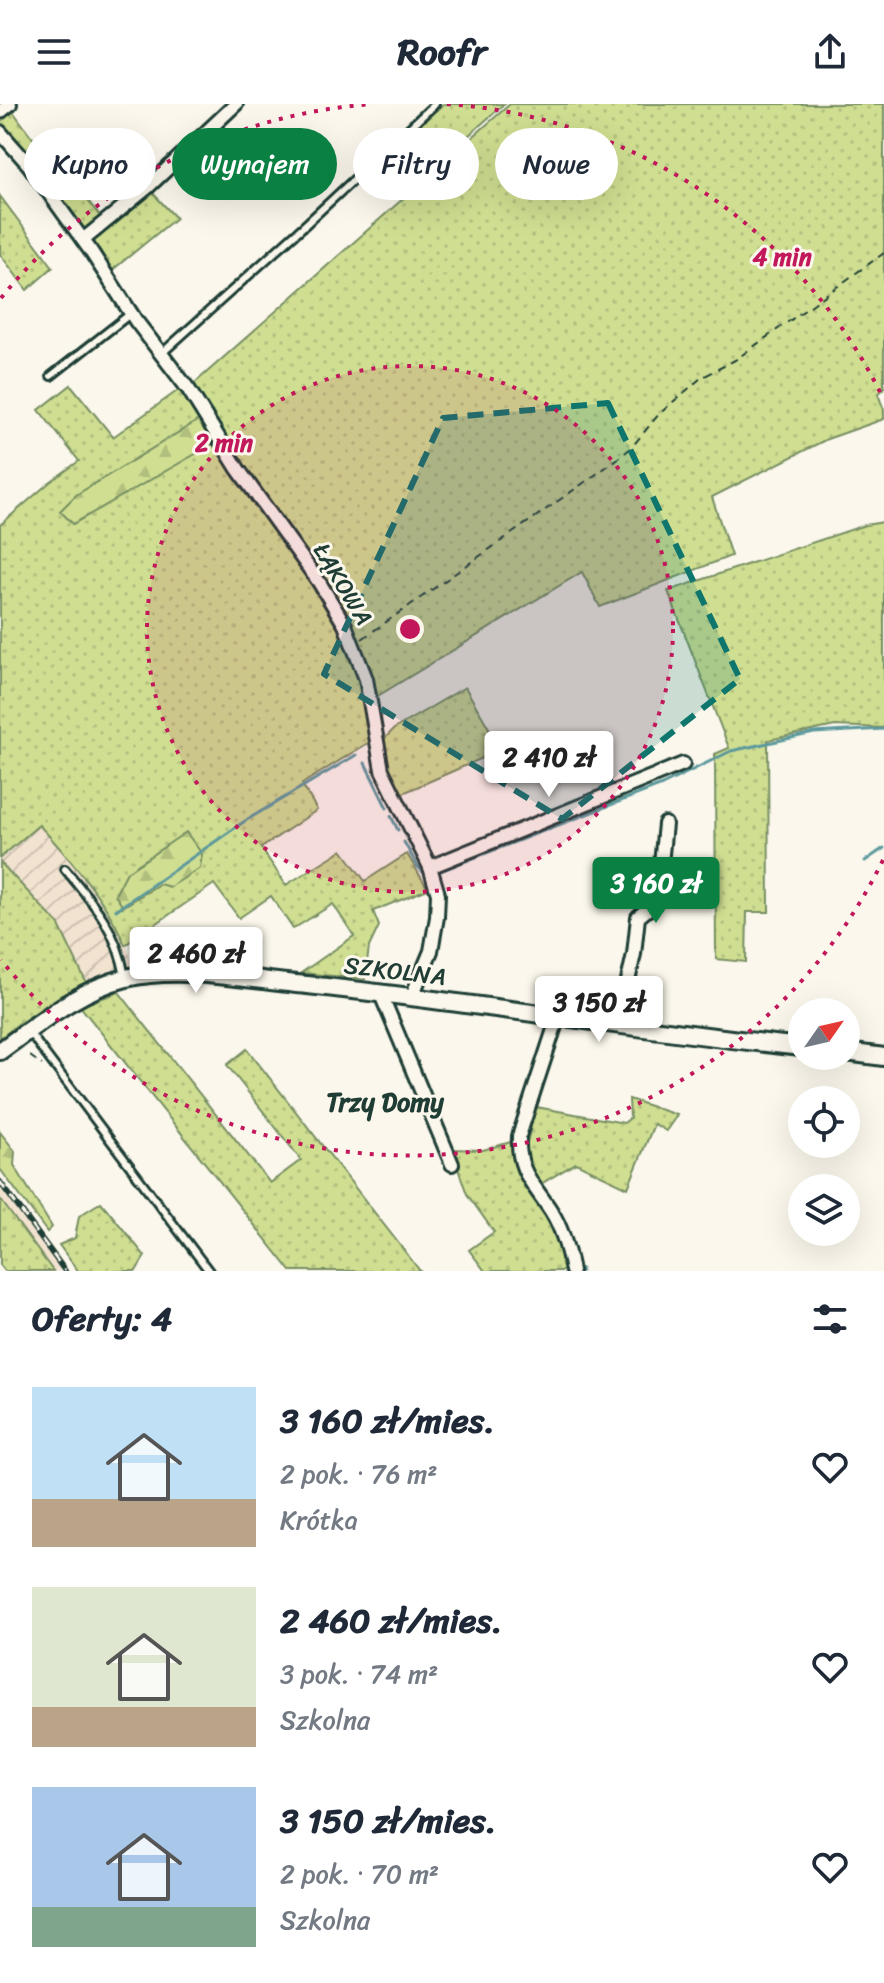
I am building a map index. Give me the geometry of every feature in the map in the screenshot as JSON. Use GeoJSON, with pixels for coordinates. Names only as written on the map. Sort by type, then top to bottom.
{"type":"FeatureCollection","features":[{"type":"Feature","properties":{"kind":"street"},"geometry":{"type":"LineString","coordinates":[[0,112],[10,104]]}},
{"type":"Feature","properties":{"kind":"street"},"geometry":{"type":"LineString","coordinates":[[83,240],[149,186],[236,104]]}},
{"type":"Feature","properties":{"kind":"street","name":"ŁĄKOWA"},"geometry":{"type":"LineString","coordinates":[[0,132],[29,165],[195,400],[261,503],[324,589],[354,644],[366,679],[382,770],[430,867],[438,894],[431,951],[412,996]]}},
{"type":"Feature","properties":{"kind":"street"},"geometry":{"type":"LineString","coordinates":[[430,867],[683,764]]}},
{"type":"Feature","properties":{"kind":"street"},"geometry":{"type":"LineString","coordinates":[[618,1026],[634,954],[638,917],[654,904],[658,894],[665,824]]}},
{"type":"Feature","properties":{"kind":"street","name":"SZKOLNA"},"geometry":{"type":"LineString","coordinates":[[0,1051],[84,993],[150,974],[184,974],[380,992],[618,1026],[788,1045]]}},
{"type":"Feature","properties":{"kind":"street"},"geometry":{"type":"LineString","coordinates":[[380,992],[452,1164]]}},
{"type":"Feature","properties":{"kind":"street"},"geometry":{"type":"LineString","coordinates":[[558,1017],[519,1136],[518,1152],[522,1167],[552,1213],[572,1271]]}},
{"type":"Feature","properties":{"kind":"street"},"geometry":{"type":"LineString","coordinates":[[860,1054],[884,1057]]}},
{"type":"Feature","properties":{"kind":"lane"},"geometry":{"type":"LineString","coordinates":[[161,354],[435,104]]}},
{"type":"Feature","properties":{"kind":"lane"},"geometry":{"type":"LineString","coordinates":[[51,376],[131,313]]}},
{"type":"Feature","properties":{"kind":"lane"},"geometry":{"type":"LineString","coordinates":[[65,869],[108,923],[117,944],[125,979]]}},
{"type":"Feature","properties":{"kind":"lane"},"geometry":{"type":"LineString","coordinates":[[28,1031],[209,1271]]}},
{"type":"Feature","properties":{"kind":"path"},"geometry":{"type":"LineString","coordinates":[[354,644],[612,463],[631,448],[659,414],[701,378],[735,360],[884,253]]}},
{"type":"Feature","properties":{"kind":"highlighted area"},"geometry":{"type":"Polygon","coordinates":[[[608,403],[740,679],[562,819],[324,674],[443,418],[608,403]]]}},
{"type":"Feature","properties":{"kind":"shaded area"},"geometry":{"type":"Polygon","coordinates":[[[39,825],[86,881],[119,930],[135,967],[86,982],[59,925],[0,862],[0,858],[39,825]]]}},
{"type":"Feature","properties":{"kind":"shaded area"},"geometry":{"type":"Polygon","coordinates":[[[0,1177],[69,1271],[53,1271],[0,1199],[0,1177]]]}},
{"type":"Feature","properties":{"kind":"green space"},"geometry":{"type":"Polygon","coordinates":[[[443,104],[504,104],[477,128],[417,128],[443,104]]]}},
{"type":"Feature","properties":{"kind":"green space"},"geometry":{"type":"Polygon","coordinates":[[[510,104],[884,104],[884,389],[878,394],[884,419],[827,439],[712,497],[731,556],[600,607],[582,572],[376,697],[368,665],[360,681],[371,741],[302,784],[317,810],[261,848],[286,885],[342,850],[365,881],[407,854],[428,889],[373,911],[379,926],[369,947],[365,979],[301,973],[354,936],[333,904],[293,929],[271,896],[239,918],[214,884],[125,945],[98,897],[39,825],[0,858],[0,525],[79,461],[39,410],[71,385],[113,437],[180,389],[182,391],[197,381],[402,200],[479,200],[479,131],[510,104]]]}},
{"type":"Feature","properties":{"kind":"green space"},"geometry":{"type":"Polygon","coordinates":[[[12,110],[25,128],[24,152],[0,125],[0,119],[12,110]]]}},
{"type":"Feature","properties":{"kind":"green space"},"geometry":{"type":"Polygon","coordinates":[[[0,196],[53,267],[27,290],[0,254],[0,196]]]}},
{"type":"Feature","properties":{"kind":"green space"},"geometry":{"type":"Polygon","coordinates":[[[156,196],[176,218],[110,272],[92,246],[92,239],[138,200],[156,200],[156,196]]]}},
{"type":"Feature","properties":{"kind":"green space"},"geometry":{"type":"Polygon","coordinates":[[[59,200],[87,200],[101,218],[87,231],[80,230],[59,200]]]}},
{"type":"Feature","properties":{"kind":"green space"},"geometry":{"type":"Polygon","coordinates":[[[199,420],[213,444],[73,524],[60,511],[76,495],[199,420]]]}},
{"type":"Feature","properties":{"kind":"green space"},"geometry":{"type":"Polygon","coordinates":[[[884,522],[884,728],[835,726],[768,740],[769,912],[747,912],[746,962],[716,959],[715,754],[729,748],[668,591],[865,525],[884,522]]]}},
{"type":"Feature","properties":{"kind":"green space"},"geometry":{"type":"Polygon","coordinates":[[[465,687],[500,747],[401,794],[387,771],[381,742],[394,729],[465,687]]]}},
{"type":"Feature","properties":{"kind":"green space"},"geometry":{"type":"Polygon","coordinates":[[[186,832],[202,854],[200,868],[170,887],[159,884],[123,907],[115,895],[127,872],[186,832]]]}},
{"type":"Feature","properties":{"kind":"green space"},"geometry":{"type":"Polygon","coordinates":[[[0,862],[59,925],[86,982],[18,1024],[0,1039],[0,862]]]}},
{"type":"Feature","properties":{"kind":"green space"},"geometry":{"type":"Polygon","coordinates":[[[119,992],[270,1183],[301,1160],[227,1065],[247,1049],[420,1271],[291,1271],[80,1006],[119,992]]]}},
{"type":"Feature","properties":{"kind":"green space"},"geometry":{"type":"Polygon","coordinates":[[[629,1099],[677,1115],[666,1131],[654,1124],[628,1188],[576,1163],[539,1185],[524,1154],[536,1107],[624,1123],[630,1118],[629,1099]]]}},
{"type":"Feature","properties":{"kind":"green space"},"geometry":{"type":"Polygon","coordinates":[[[0,1132],[15,1151],[14,1165],[52,1227],[47,1232],[0,1169],[0,1132]]]}},
{"type":"Feature","properties":{"kind":"green space"},"geometry":{"type":"Polygon","coordinates":[[[514,1141],[522,1178],[550,1215],[568,1271],[485,1271],[469,1250],[494,1232],[467,1194],[451,1149],[483,1150],[514,1141]]]}},
{"type":"Feature","properties":{"kind":"green space"},"geometry":{"type":"Polygon","coordinates":[[[0,1199],[53,1271],[5,1271],[0,1265],[0,1199]]]}},
{"type":"Feature","properties":{"kind":"green space"},"geometry":{"type":"Polygon","coordinates":[[[101,1202],[145,1256],[136,1271],[78,1271],[59,1245],[75,1238],[79,1216],[101,1202]]]}},
{"type":"Feature","properties":{"kind":"waterway"},"geometry":{"type":"LineString","coordinates":[[440,871],[662,785],[731,751],[814,733],[884,729]]}},
{"type":"Feature","properties":{"kind":"waterway"},"geometry":{"type":"LineString","coordinates":[[116,910],[245,821],[356,755]]}},
{"type":"Feature","properties":{"kind":"waterway"},"geometry":{"type":"LineString","coordinates":[[365,763],[387,808]]}},
{"type":"Feature","properties":{"kind":"waterway"},"geometry":{"type":"LineString","coordinates":[[391,816],[398,830]]}},
{"type":"Feature","properties":{"kind":"waterway"},"geometry":{"type":"LineString","coordinates":[[404,842],[426,875]]}},
{"type":"Feature","properties":{"kind":"waterway"},"geometry":{"type":"LineString","coordinates":[[865,861],[884,848]]}},
{"type":"Feature","properties":{"kind":"railway"},"geometry":{"type":"LineString","coordinates":[[0,1182],[65,1271]]}},
{"type":"Feature","properties":{"kind":"district","name":"Trzy Domy"},"geometry":{"type":"Point","coordinates":[385,1102]}}]}
